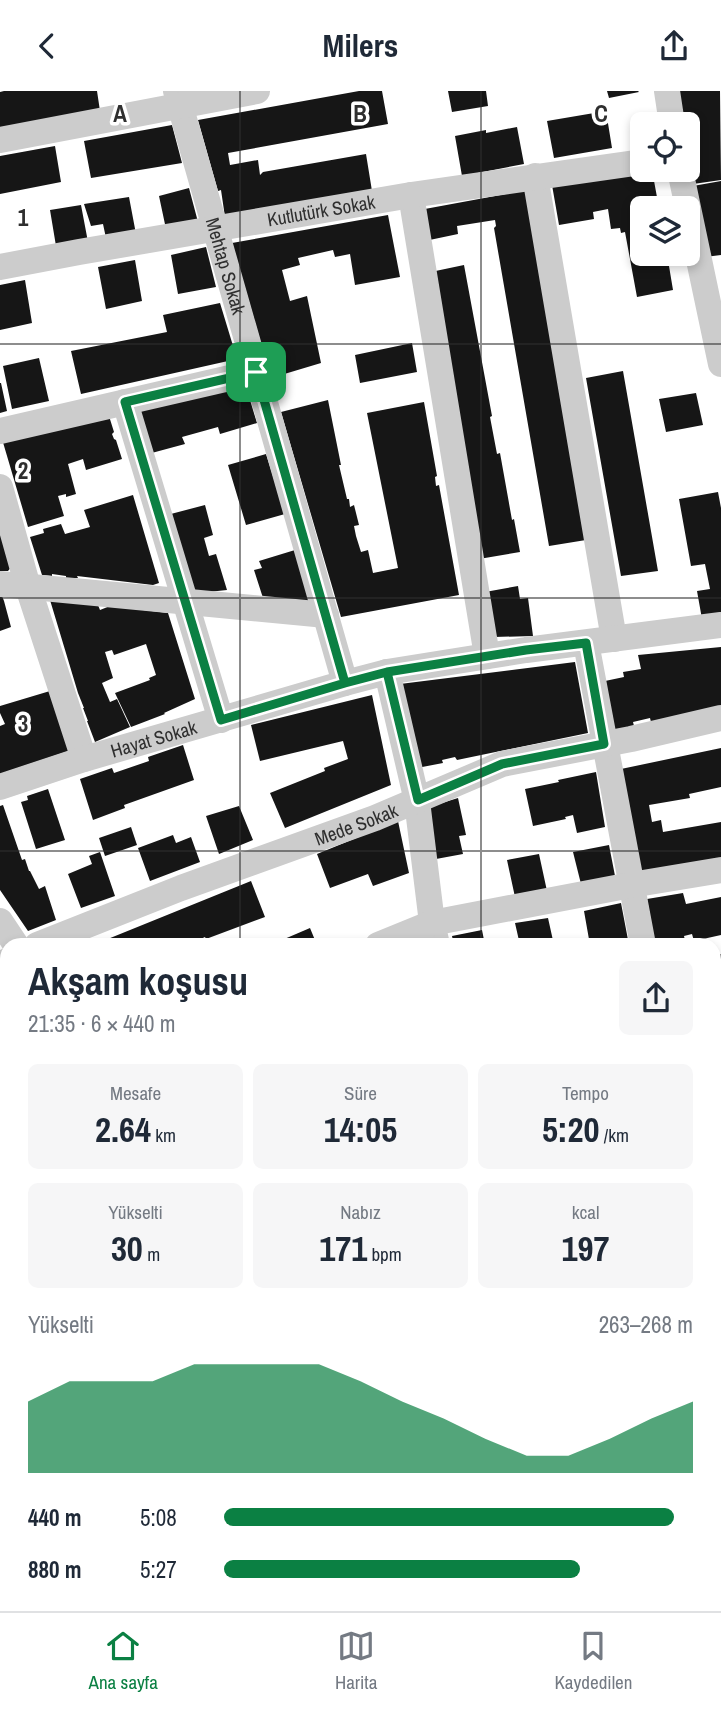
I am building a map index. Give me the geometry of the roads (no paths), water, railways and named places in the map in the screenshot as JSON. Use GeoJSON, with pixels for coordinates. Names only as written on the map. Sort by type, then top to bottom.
{"type":"FeatureCollection","features":[{"type":"Feature","properties":{"kind":"street"},"geometry":{"type":"LineString","coordinates":[[0,140],[178,98],[257,91]]}},
{"type":"Feature","properties":{"kind":"street"},"geometry":{"type":"LineString","coordinates":[[667,91],[670,112]]}},
{"type":"Feature","properties":{"kind":"street","name":"Mehtap Sokak"},"geometry":{"type":"LineString","coordinates":[[178,98],[345,683]]}},
{"type":"Feature","properties":{"kind":"street","name":"Kutlutürk Sokak"},"geometry":{"type":"LineString","coordinates":[[0,267],[411,195],[630,164]]}},
{"type":"Feature","properties":{"kind":"street"},"geometry":{"type":"LineString","coordinates":[[535,176],[614,639]]}},
{"type":"Feature","properties":{"kind":"street"},"geometry":{"type":"LineString","coordinates":[[684,182],[712,276],[721,365]]}},
{"type":"Feature","properties":{"kind":"street"},"geometry":{"type":"LineString","coordinates":[[411,195],[487,656]]}},
{"type":"Feature","properties":{"kind":"street"},"geometry":{"type":"LineString","coordinates":[[0,431],[256,372]]}},
{"type":"Feature","properties":{"kind":"street"},"geometry":{"type":"LineString","coordinates":[[125,402],[221,720]]}},
{"type":"Feature","properties":{"kind":"street"},"geometry":{"type":"LineString","coordinates":[[0,487],[28,587],[84,759]]}},
{"type":"Feature","properties":{"kind":"street"},"geometry":{"type":"LineString","coordinates":[[0,584],[326,615]]}},
{"type":"Feature","properties":{"kind":"street","name":"Hayat Sokak"},"geometry":{"type":"LineString","coordinates":[[0,787],[84,759],[387,672],[526,650],[721,625]]}},
{"type":"Feature","properties":{"kind":"street"},"geometry":{"type":"LineString","coordinates":[[586,643],[642,938]]}},
{"type":"Feature","properties":{"kind":"street"},"geometry":{"type":"LineString","coordinates":[[387,672],[418,800],[434,934]]}},
{"type":"Feature","properties":{"kind":"street","name":"Mede Sokak"},"geometry":{"type":"LineString","coordinates":[[55,938],[181,888],[375,818],[502,764],[721,719]]}},
{"type":"Feature","properties":{"kind":"street"},"geometry":{"type":"LineString","coordinates":[[414,938],[631,885],[721,870]]}},
{"type":"Feature","properties":{"kind":"street"},"geometry":{"type":"LineString","coordinates":[[0,921],[11,938]]}}]}
